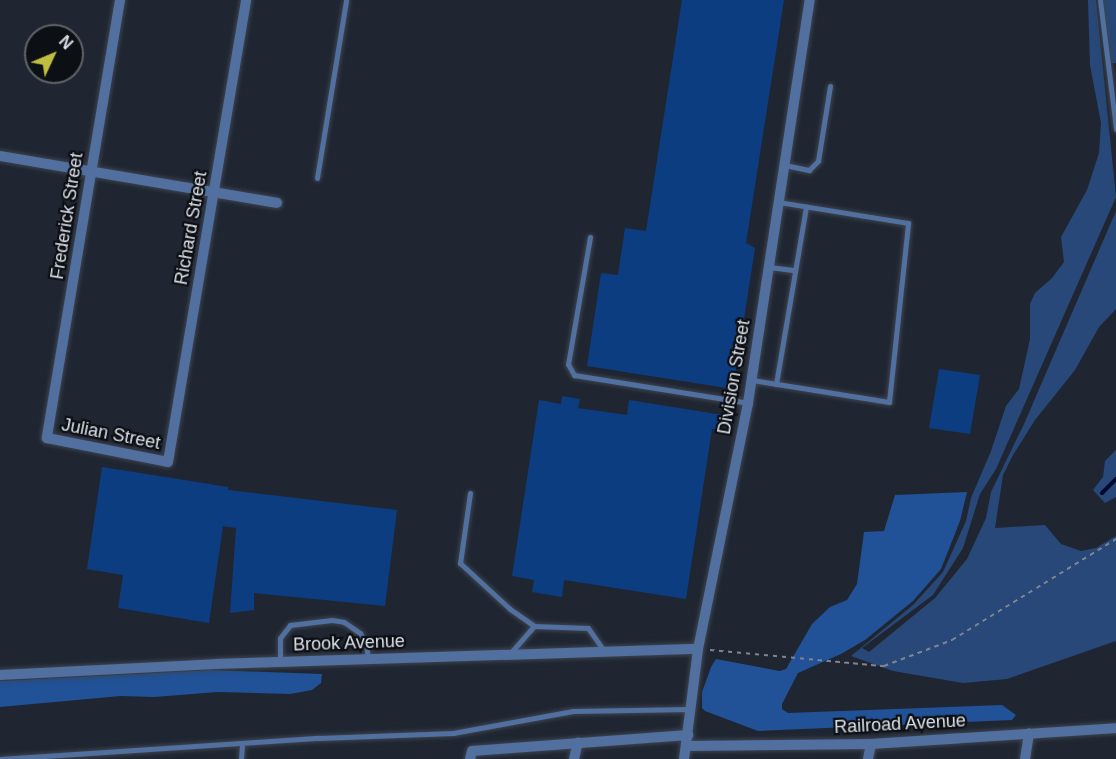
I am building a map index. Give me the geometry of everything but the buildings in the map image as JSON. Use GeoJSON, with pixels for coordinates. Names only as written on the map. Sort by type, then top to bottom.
{"type":"FeatureCollection","features":[{"type":"Feature","properties":{"kind":"street","name":"Frederick Street"},"geometry":{"type":"LineString","coordinates":[[47,438],[120,0]]}},
{"type":"Feature","properties":{"kind":"street","name":"Richard Street"},"geometry":{"type":"LineString","coordinates":[[168,462],[246,0]]}},
{"type":"Feature","properties":{"kind":"street","name":"Division Street"},"geometry":{"type":"LineString","coordinates":[[684,759],[698,649],[752,380],[810,0]]}},
{"type":"Feature","properties":{"kind":"street"},"geometry":{"type":"LineString","coordinates":[[0,156],[277,203]]}},
{"type":"Feature","properties":{"kind":"street","name":"Julian Street"},"geometry":{"type":"LineString","coordinates":[[47,438],[168,462]]}},
{"type":"Feature","properties":{"kind":"street","name":"Brook Avenue"},"geometry":{"type":"LineString","coordinates":[[0,675],[280,662],[698,649]]}},
{"type":"Feature","properties":{"kind":"street","name":"Railroad Avenue"},"geometry":{"type":"LineString","coordinates":[[471,755],[578,742],[687,740],[871,744],[1116,728]]}},
{"type":"Feature","properties":{"kind":"street"},"geometry":{"type":"LineString","coordinates":[[1025,759],[1029,733]]}},
{"type":"Feature","properties":{"kind":"street"},"geometry":{"type":"LineString","coordinates":[[574,759],[578,742]]}},
{"type":"Feature","properties":{"kind":"street"},"geometry":{"type":"LineString","coordinates":[[868,759],[871,744]]}},
{"type":"Feature","properties":{"kind":"lane"},"geometry":{"type":"LineString","coordinates":[[317,178],[346,0]]}},
{"type":"Feature","properties":{"kind":"lane"},"geometry":{"type":"LineString","coordinates":[[1100,0],[1116,129]]}},
{"type":"Feature","properties":{"kind":"lane"},"geometry":{"type":"LineString","coordinates":[[785,165],[809,170],[818,161],[830,86]]}},
{"type":"Feature","properties":{"kind":"lane"},"geometry":{"type":"LineString","coordinates":[[752,380],[889,402],[908,223],[779,202]]}},
{"type":"Feature","properties":{"kind":"lane"},"geometry":{"type":"LineString","coordinates":[[776,384],[806,207]]}},
{"type":"Feature","properties":{"kind":"lane"},"geometry":{"type":"LineString","coordinates":[[590,237],[568,364],[574,375],[748,403]]}},
{"type":"Feature","properties":{"kind":"lane"},"geometry":{"type":"LineString","coordinates":[[769,267],[795,270]]}},
{"type":"Feature","properties":{"kind":"lane"},"geometry":{"type":"LineString","coordinates":[[470,493],[460,563],[510,609],[534,626],[588,628],[604,652]]}},
{"type":"Feature","properties":{"kind":"lane"},"geometry":{"type":"LineString","coordinates":[[280,662],[280,638],[290,625],[332,620],[354,627],[360,633],[366,644],[368,659]]}},
{"type":"Feature","properties":{"kind":"lane"},"geometry":{"type":"LineString","coordinates":[[509,655],[534,626]]}},
{"type":"Feature","properties":{"kind":"lane"},"geometry":{"type":"LineString","coordinates":[[0,759],[242,742],[453,733],[573,711],[691,709]]}},
{"type":"Feature","properties":{"kind":"lane"},"geometry":{"type":"LineString","coordinates":[[241,759],[242,742]]}},
{"type":"Feature","properties":{"kind":"path"},"geometry":{"type":"LineString","coordinates":[[698,649],[884,666],[952,640],[1116,539]]}},
{"type":"Feature","properties":{"kind":"shaded area"},"geometry":{"type":"Polygon","coordinates":[[[1088,0],[1096,0],[1116,197],[996,469],[980,494],[963,548],[933,595],[862,648],[869,652],[935,598],[967,559],[986,518],[991,492],[1024,424],[1116,211],[1116,309],[1099,327],[1075,370],[1035,420],[1013,455],[1003,475],[995,528],[1045,525],[1061,544],[1081,551],[1096,548],[1116,536],[1116,641],[1007,679],[963,683],[893,671],[851,656],[913,605],[943,572],[966,521],[971,498],[991,451],[1006,406],[1019,389],[1030,339],[1030,304],[1035,293],[1052,278],[1064,262],[1061,237],[1087,190],[1099,153],[1101,123],[1090,65],[1088,0]]]}},
{"type":"Feature","properties":{"kind":"shaded area"},"geometry":{"type":"Polygon","coordinates":[[[1103,0],[1116,0],[1116,63],[1111,63],[1103,0]]]}},
{"type":"Feature","properties":{"kind":"shaded area"},"geometry":{"type":"Polygon","coordinates":[[[1116,450],[1116,497],[1105,503],[1093,490],[1103,477],[1105,461],[1116,450]]]}},
{"type":"Feature","properties":{"kind":"shaded area"},"geometry":{"type":"Polygon","coordinates":[[[967,492],[960,521],[941,569],[913,601],[865,640],[841,654],[798,673],[782,704],[782,709],[788,713],[1002,705],[1016,715],[1012,720],[758,731],[702,708],[702,692],[716,659],[780,671],[786,669],[812,624],[830,607],[847,600],[857,584],[864,532],[884,531],[895,495],[967,492]]]}},
{"type":"Feature","properties":{"kind":"shaded area"},"geometry":{"type":"Polygon","coordinates":[[[210,670],[322,674],[321,683],[312,690],[290,694],[218,692],[154,697],[121,696],[0,707],[0,681],[210,670]]]}},
{"type":"Feature","properties":{"kind":"waterway"},"geometry":{"type":"LineString","coordinates":[[1102,493],[1116,479]]}}]}
